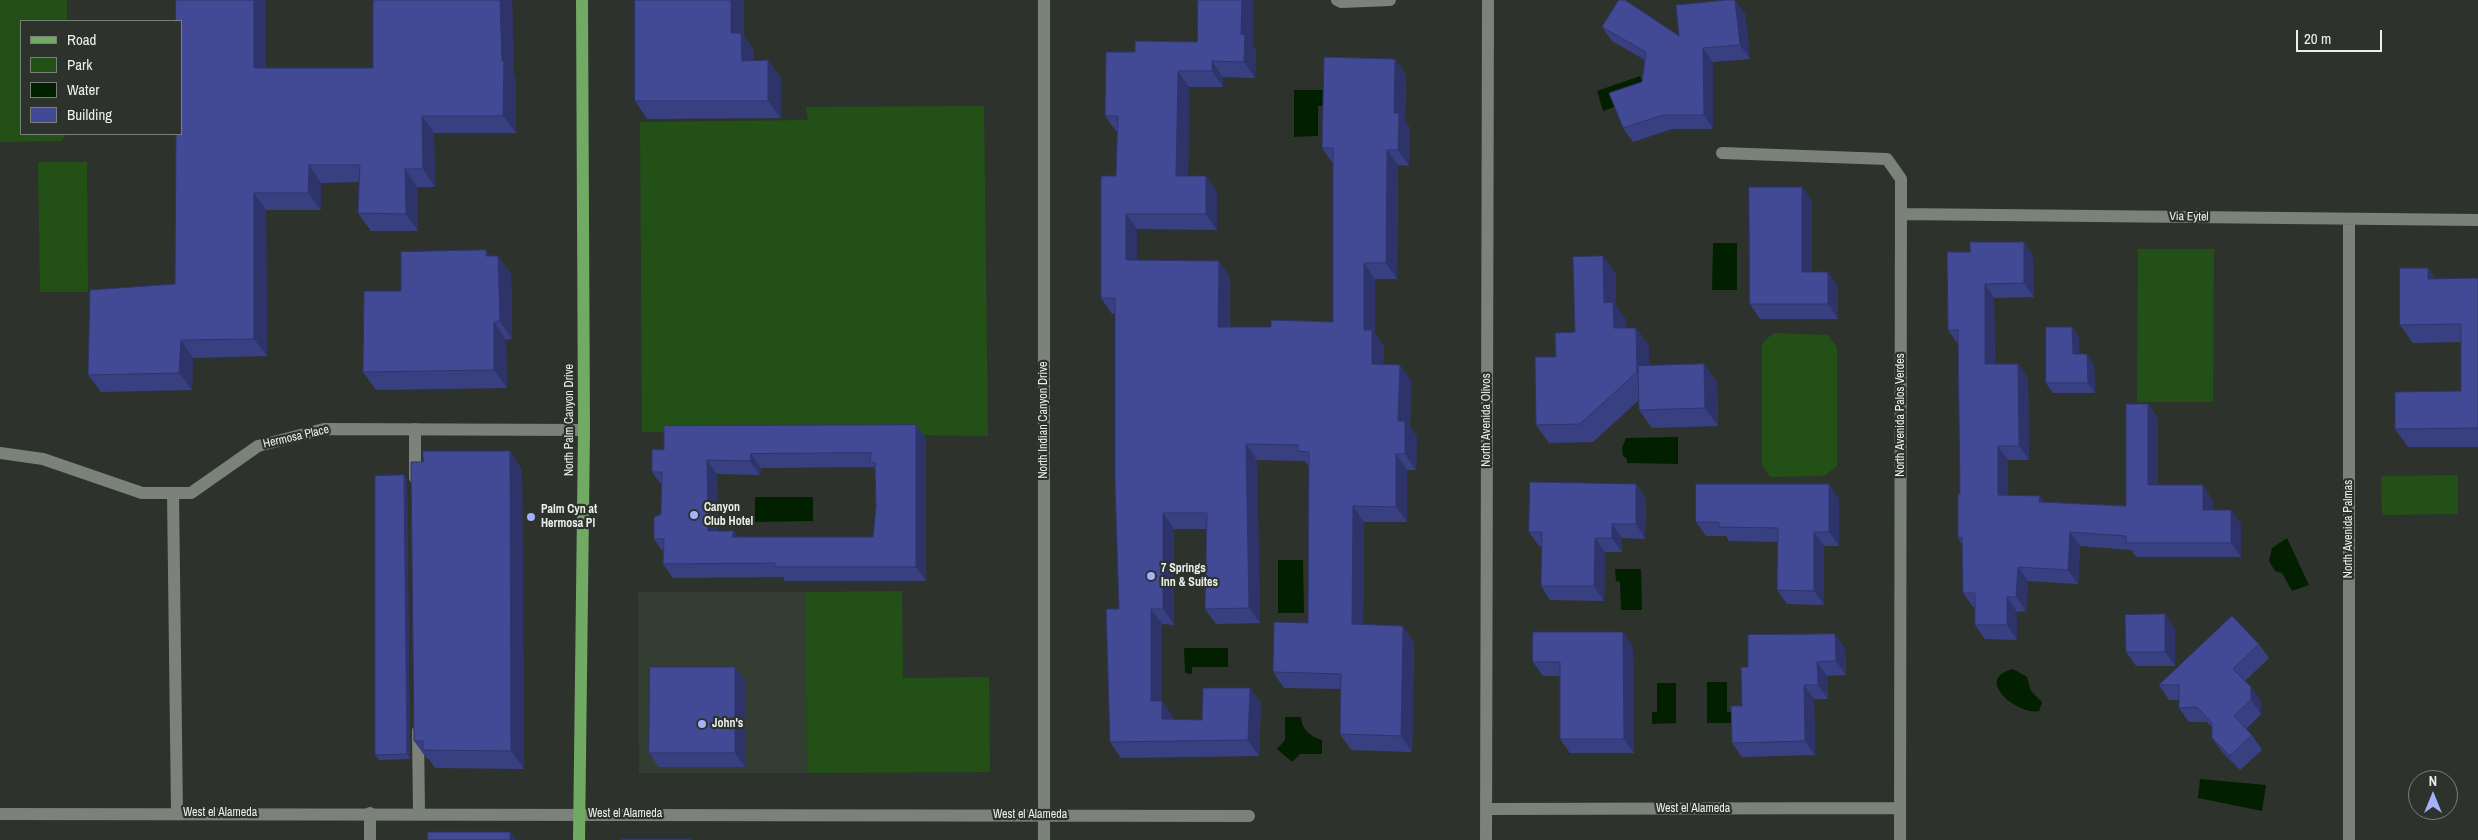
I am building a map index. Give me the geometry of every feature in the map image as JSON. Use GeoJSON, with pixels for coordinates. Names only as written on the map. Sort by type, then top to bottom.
{"type":"FeatureCollection","features":[{"type":"Feature","properties":{"kind":"main road","name":"North Palm Canyon Drive"},"geometry":{"type":"LineString","coordinates":[[579,840],[584,430],[582,0]]}},
{"type":"Feature","properties":{"kind":"street","name":"North Indian Canyon Drive"},"geometry":{"type":"LineString","coordinates":[[1044,0],[1044,840]]}},
{"type":"Feature","properties":{"kind":"street"},"geometry":{"type":"LineString","coordinates":[[1337,0],[1341,2],[1390,0]]}},
{"type":"Feature","properties":{"kind":"street","name":"North Avenida Olivos"},"geometry":{"type":"LineString","coordinates":[[1486,840],[1488,0]]}},
{"type":"Feature","properties":{"kind":"street","name":"North Avenida Palos Verdes"},"geometry":{"type":"LineString","coordinates":[[1722,153],[1887,160],[1902,178],[1900,840]]}},
{"type":"Feature","properties":{"kind":"street","name":"Via Eytel"},"geometry":{"type":"LineString","coordinates":[[1901,214],[2478,220]]}},
{"type":"Feature","properties":{"kind":"street","name":"North Avenida Palmas"},"geometry":{"type":"LineString","coordinates":[[2348,840],[2350,219]]}},
{"type":"Feature","properties":{"kind":"street","name":"Hermosa Place"},"geometry":{"type":"LineString","coordinates":[[0,453],[43,459],[142,493],[191,493],[258,446],[324,429],[584,430]]}},
{"type":"Feature","properties":{"kind":"street"},"geometry":{"type":"LineString","coordinates":[[415,429],[415,488]]}},
{"type":"Feature","properties":{"kind":"street"},"geometry":{"type":"LineString","coordinates":[[174,493],[177,814]]}},
{"type":"Feature","properties":{"kind":"street"},"geometry":{"type":"LineString","coordinates":[[418,715],[419,814]]}},
{"type":"Feature","properties":{"kind":"street","name":"West el Alameda"},"geometry":{"type":"LineString","coordinates":[[1486,809],[1900,808]]}},
{"type":"Feature","properties":{"kind":"street","name":"West el Alameda"},"geometry":{"type":"LineString","coordinates":[[0,814],[1249,816]]}},
{"type":"Feature","properties":{"kind":"street"},"geometry":{"type":"LineString","coordinates":[[370,814],[370,840]]}},
{"type":"Feature","properties":{"kind":"shaded area"},"geometry":{"type":"Polygon","coordinates":[[[638,592],[805,592],[807,773],[639,773],[638,592]]]}},
{"type":"Feature","properties":{"kind":"green space"},"geometry":{"type":"Polygon","coordinates":[[[0,0],[67,0],[67,20],[20,20],[20,135],[65,135],[61,141],[0,142],[0,0]]]}},
{"type":"Feature","properties":{"kind":"green space"},"geometry":{"type":"Polygon","coordinates":[[[984,106],[988,436],[642,432],[640,122],[808,120],[806,107],[984,106]]]}},
{"type":"Feature","properties":{"kind":"green space"},"geometry":{"type":"Polygon","coordinates":[[[38,162],[87,162],[88,292],[40,292],[38,162]]]}},
{"type":"Feature","properties":{"kind":"green space"},"geometry":{"type":"Polygon","coordinates":[[[2138,249],[2214,249],[2213,402],[2137,402],[2138,249]]]}},
{"type":"Feature","properties":{"kind":"green space"},"geometry":{"type":"Polygon","coordinates":[[[1773,333],[1828,335],[1837,347],[1837,466],[1824,476],[1770,477],[1762,465],[1762,344],[1773,333]]]}},
{"type":"Feature","properties":{"kind":"green space"},"geometry":{"type":"Polygon","coordinates":[[[2458,475],[2458,514],[2382,515],[2381,476],[2458,475]]]}},
{"type":"Feature","properties":{"kind":"green space"},"geometry":{"type":"Polygon","coordinates":[[[902,591],[903,678],[989,677],[990,772],[807,773],[805,592],[902,591]]]}},
{"type":"Feature","properties":{"kind":"water"},"geometry":{"type":"Polygon","coordinates":[[[1640,76],[1647,96],[1603,111],[1597,91],[1640,76]]]}},
{"type":"Feature","properties":{"kind":"water"},"geometry":{"type":"Polygon","coordinates":[[[1294,90],[1327,90],[1326,106],[1318,106],[1318,136],[1294,137],[1294,90]]]}},
{"type":"Feature","properties":{"kind":"water"},"geometry":{"type":"Polygon","coordinates":[[[1713,243],[1737,243],[1737,290],[1712,290],[1713,243]]]}},
{"type":"Feature","properties":{"kind":"water"},"geometry":{"type":"Polygon","coordinates":[[[1678,437],[1678,464],[1627,463],[1627,459],[1623,456],[1622,448],[1626,438],[1678,437]]]}},
{"type":"Feature","properties":{"kind":"water"},"geometry":{"type":"Polygon","coordinates":[[[755,497],[813,497],[813,521],[755,522],[755,497]]]}},
{"type":"Feature","properties":{"kind":"water"},"geometry":{"type":"Polygon","coordinates":[[[2287,538],[2309,585],[2292,591],[2282,573],[2275,571],[2269,561],[2272,548],[2287,538]]]}},
{"type":"Feature","properties":{"kind":"water"},"geometry":{"type":"Polygon","coordinates":[[[1278,560],[1303,560],[1304,613],[1278,613],[1278,560]]]}},
{"type":"Feature","properties":{"kind":"water"},"geometry":{"type":"Polygon","coordinates":[[[1615,569],[1641,569],[1642,610],[1621,610],[1620,582],[1616,581],[1615,569]]]}},
{"type":"Feature","properties":{"kind":"water"},"geometry":{"type":"Polygon","coordinates":[[[1184,648],[1228,648],[1228,667],[1192,667],[1192,674],[1185,673],[1184,648]]]}},
{"type":"Feature","properties":{"kind":"water"},"geometry":{"type":"Polygon","coordinates":[[[2013,669],[2027,677],[2031,691],[2042,702],[2039,711],[2030,711],[2011,703],[1998,688],[1997,680],[2002,674],[2013,669]]]}},
{"type":"Feature","properties":{"kind":"water"},"geometry":{"type":"Polygon","coordinates":[[[1707,682],[1727,682],[1727,712],[1733,712],[1734,723],[1707,723],[1707,682]]]}},
{"type":"Feature","properties":{"kind":"water"},"geometry":{"type":"Polygon","coordinates":[[[1657,683],[1676,683],[1676,723],[1652,724],[1652,712],[1657,712],[1657,683]]]}},
{"type":"Feature","properties":{"kind":"water"},"geometry":{"type":"Polygon","coordinates":[[[1285,717],[1301,717],[1307,732],[1322,740],[1322,754],[1300,754],[1292,762],[1277,749],[1285,740],[1285,717]]]}},
{"type":"Feature","properties":{"kind":"water"},"geometry":{"type":"Polygon","coordinates":[[[2200,779],[2266,785],[2262,811],[2198,798],[2200,779]]]}},
{"type":"Feature","properties":{"kind":"building"},"geometry":{"type":"Polygon","coordinates":[[[176,0],[254,0],[254,68],[373,68],[373,0],[500,0],[502,61],[504,61],[503,116],[422,116],[423,169],[405,169],[406,214],[358,213],[360,165],[309,165],[308,193],[254,193],[254,339],[181,340],[179,373],[88,375],[90,290],[175,284],[176,135],[182,135],[182,20],[176,20],[176,0]]]}},
{"type":"Feature","properties":{"kind":"building"},"geometry":{"type":"Polygon","coordinates":[[[635,0],[731,0],[731,33],[741,33],[742,61],[768,60],[768,101],[635,101],[635,0]]]}},
{"type":"Feature","properties":{"kind":"building"},"geometry":{"type":"Polygon","coordinates":[[[1198,0],[1242,0],[1241,34],[1245,35],[1244,62],[1212,61],[1212,71],[1178,71],[1176,176],[1206,176],[1206,214],[1126,214],[1126,260],[1219,261],[1218,327],[1271,327],[1271,320],[1333,322],[1333,148],[1322,148],[1324,57],[1395,59],[1394,113],[1399,113],[1398,150],[1387,150],[1386,263],[1364,263],[1364,330],[1372,330],[1372,364],[1400,365],[1398,421],[1405,421],[1405,454],[1396,454],[1396,507],[1353,506],[1352,624],[1403,626],[1401,736],[1340,734],[1341,674],[1273,672],[1274,622],[1308,623],[1309,452],[1298,451],[1298,445],[1246,444],[1249,608],[1205,609],[1207,513],[1163,513],[1163,609],[1151,609],[1151,701],[1162,701],[1162,719],[1202,720],[1203,688],[1250,688],[1248,740],[1110,742],[1106,609],[1119,609],[1115,483],[1115,298],[1101,298],[1101,176],[1116,176],[1118,116],[1105,116],[1106,52],[1135,52],[1135,41],[1197,42],[1198,0]]]}},
{"type":"Feature","properties":{"kind":"building"},"geometry":{"type":"Polygon","coordinates":[[[1619,0],[1625,0],[1679,36],[1676,5],[1735,0],[1740,45],[1703,48],[1704,115],[1663,115],[1623,128],[1609,93],[1642,82],[1646,52],[1602,27],[1619,0]]]}},
{"type":"Feature","properties":{"kind":"building"},"geometry":{"type":"Polygon","coordinates":[[[1749,187],[1802,187],[1802,272],[1828,272],[1828,304],[1750,304],[1749,187]]]}},
{"type":"Feature","properties":{"kind":"building"},"geometry":{"type":"Polygon","coordinates":[[[1970,242],[2024,242],[2024,283],[1985,284],[1985,364],[2018,364],[2019,446],[1998,446],[1998,495],[2040,496],[2039,502],[2126,506],[2126,404],[2148,404],[2148,485],[2203,485],[2203,510],[2231,510],[2231,543],[2126,543],[2126,536],[2070,532],[2068,570],[2018,567],[2016,597],[2007,597],[2007,625],[1975,625],[1975,593],[1963,593],[1962,537],[1958,538],[1958,494],[1960,494],[1958,330],[1948,330],[1947,252],[1970,252],[1970,242]]]}},
{"type":"Feature","properties":{"kind":"building"},"geometry":{"type":"Polygon","coordinates":[[[486,250],[486,256],[498,256],[500,321],[494,322],[494,370],[363,372],[364,291],[401,291],[401,252],[486,250]]]}},
{"type":"Feature","properties":{"kind":"building"},"geometry":{"type":"Polygon","coordinates":[[[1603,256],[1604,303],[1613,302],[1614,328],[1636,328],[1637,372],[1580,424],[1536,425],[1535,357],[1556,357],[1555,333],[1575,332],[1573,257],[1603,256]]]}},
{"type":"Feature","properties":{"kind":"building"},"geometry":{"type":"Polygon","coordinates":[[[2400,268],[2428,268],[2428,279],[2478,278],[2478,428],[2395,429],[2395,392],[2461,391],[2461,324],[2400,325],[2400,268]]]}},
{"type":"Feature","properties":{"kind":"building"},"geometry":{"type":"Polygon","coordinates":[[[2046,327],[2072,327],[2073,354],[2087,354],[2088,383],[2046,383],[2046,327]]]}},
{"type":"Feature","properties":{"kind":"building"},"geometry":{"type":"Polygon","coordinates":[[[1704,364],[1705,408],[1639,410],[1638,366],[1704,364]]]}},
{"type":"Feature","properties":{"kind":"building"},"geometry":{"type":"Polygon","coordinates":[[[916,425],[916,567],[775,567],[775,563],[663,564],[664,539],[654,539],[654,517],[661,514],[662,472],[652,472],[652,449],[664,450],[664,426],[916,425]],[[871,453],[751,454],[750,461],[707,460],[708,531],[734,531],[732,537],[873,537],[876,507],[875,463],[870,462],[871,453]]]}},
{"type":"Feature","properties":{"kind":"building"},"geometry":{"type":"Polygon","coordinates":[[[423,451],[510,451],[511,751],[423,750],[423,741],[414,741],[411,462],[423,462],[423,451]]]}},
{"type":"Feature","properties":{"kind":"building"},"geometry":{"type":"Polygon","coordinates":[[[404,475],[407,754],[375,755],[375,476],[404,475]]]}},
{"type":"Feature","properties":{"kind":"building"},"geometry":{"type":"Polygon","coordinates":[[[1530,482],[1636,484],[1636,524],[1612,524],[1612,538],[1595,538],[1594,586],[1541,586],[1542,532],[1529,532],[1530,482]]]}},
{"type":"Feature","properties":{"kind":"building"},"geometry":{"type":"Polygon","coordinates":[[[1696,484],[1829,484],[1829,532],[1814,532],[1814,591],[1777,590],[1778,528],[1719,527],[1719,522],[1696,522],[1696,484]]]}},
{"type":"Feature","properties":{"kind":"building"},"geometry":{"type":"Polygon","coordinates":[[[2165,614],[2165,652],[2126,652],[2125,615],[2165,614]]]}},
{"type":"Feature","properties":{"kind":"building"},"geometry":{"type":"Polygon","coordinates":[[[2232,616],[2259,644],[2233,669],[2251,687],[2251,700],[2234,716],[2252,735],[2230,756],[2212,738],[2212,723],[2197,707],[2179,708],[2179,685],[2159,685],[2232,616]]]}},
{"type":"Feature","properties":{"kind":"building"},"geometry":{"type":"Polygon","coordinates":[[[1533,632],[1623,632],[1624,739],[1560,739],[1560,662],[1533,662],[1533,632]]]}},
{"type":"Feature","properties":{"kind":"building"},"geometry":{"type":"Polygon","coordinates":[[[1835,634],[1836,661],[1817,662],[1818,685],[1804,685],[1805,741],[1732,743],[1731,706],[1742,706],[1741,667],[1748,667],[1748,635],[1835,634]]]}},
{"type":"Feature","properties":{"kind":"building","name":"John's"},"geometry":{"type":"Polygon","coordinates":[[[650,667],[735,667],[735,753],[649,753],[650,667]]]}},
{"type":"Feature","properties":{"kind":"building"},"geometry":{"type":"Polygon","coordinates":[[[428,832],[510,832],[510,840],[428,840],[428,832]]]}},
{"type":"Feature","properties":{"kind":"building"},"geometry":{"type":"Polygon","coordinates":[[[691,839],[691,840],[622,840],[691,839]]]}},
{"type":"Feature","properties":{"kind":"place","name":"Canyon Club Hotel"},"geometry":{"type":"Point","coordinates":[694,515]}},
{"type":"Feature","properties":{"kind":"place","name":"Palm Cyn at Hermosa Pl"},"geometry":{"type":"Point","coordinates":[531,517]}},
{"type":"Feature","properties":{"kind":"place","name":"7 Springs Inn & Suites"},"geometry":{"type":"Point","coordinates":[1151,576]}},
{"type":"Feature","properties":{"kind":"place","name":"John's"},"geometry":{"type":"Point","coordinates":[702,724]}}]}
